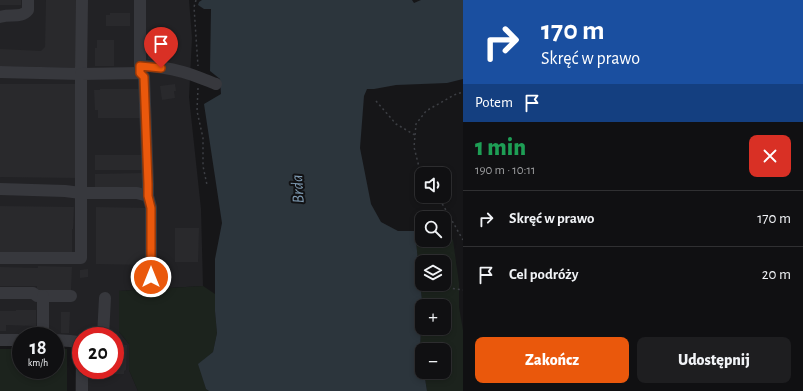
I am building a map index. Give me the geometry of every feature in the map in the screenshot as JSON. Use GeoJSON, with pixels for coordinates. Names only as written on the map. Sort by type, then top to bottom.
{"type":"FeatureCollection","features":[{"type":"Feature","properties":{"kind":"lane"},"geometry":{"type":"LineString","coordinates":[[0,17],[25,14],[28,10],[28,0]]}},
{"type":"Feature","properties":{"kind":"lane"},"geometry":{"type":"LineString","coordinates":[[0,258],[81,258],[82,0]]}},
{"type":"Feature","properties":{"kind":"lane"},"geometry":{"type":"LineString","coordinates":[[140,0],[140,70],[144,77],[148,196],[151,208],[151,277]]}},
{"type":"Feature","properties":{"kind":"lane"},"geometry":{"type":"LineString","coordinates":[[0,72],[81,74],[140,70],[150,66],[172,69],[216,84]]}},
{"type":"Feature","properties":{"kind":"lane"},"geometry":{"type":"LineString","coordinates":[[0,190],[65,191],[81,193],[137,193],[148,196]]}},
{"type":"Feature","properties":{"kind":"lane"},"geometry":{"type":"LineString","coordinates":[[0,293],[33,293],[37,296],[70,296]]}},
{"type":"Feature","properties":{"kind":"lane"},"geometry":{"type":"LineString","coordinates":[[43,296],[43,327]]}},
{"type":"Feature","properties":{"kind":"lane"},"geometry":{"type":"LineString","coordinates":[[103,327],[105,298]]}},
{"type":"Feature","properties":{"kind":"lane"},"geometry":{"type":"LineString","coordinates":[[0,340],[12,340]]}},
{"type":"Feature","properties":{"kind":"lane"},"geometry":{"type":"LineString","coordinates":[[82,379],[82,391]]}},
{"type":"Feature","properties":{"kind":"path"},"geometry":{"type":"LineString","coordinates":[[196,0],[194,7],[199,78],[197,111],[203,138],[203,166],[207,185]]}},
{"type":"Feature","properties":{"kind":"path"},"geometry":{"type":"LineString","coordinates":[[419,167],[414,146],[416,124],[426,111],[454,95],[463,92]]}},
{"type":"Feature","properties":{"kind":"path"},"geometry":{"type":"LineString","coordinates":[[376,101],[396,124],[415,135]]}},
{"type":"Feature","properties":{"kind":"path"},"geometry":{"type":"LineString","coordinates":[[441,203],[463,240]]}},
{"type":"Feature","properties":{"kind":"path"},"geometry":{"type":"LineString","coordinates":[[451,288],[463,290]]}},
{"type":"Feature","properties":{"kind":"shaded area"},"geometry":{"type":"Polygon","coordinates":[[[0,0],[189,0],[192,38],[189,97],[201,209],[203,286],[119,291],[119,327],[72,327],[72,343],[64,340],[64,327],[12,327],[12,339],[0,344],[0,0]]]}},
{"type":"Feature","properties":{"kind":"shaded area"},"geometry":{"type":"Polygon","coordinates":[[[451,238],[453,240],[459,283],[459,307],[463,330],[463,391],[427,391],[425,379],[451,379],[451,343],[420,343],[421,335],[451,335],[451,299],[422,299],[421,291],[451,291],[451,255],[417,255],[417,247],[451,247],[451,238]]]}},
{"type":"Feature","properties":{"kind":"shaded area"},"geometry":{"type":"Polygon","coordinates":[[[203,286],[215,294],[217,333],[213,352],[199,364],[206,389],[209,391],[138,391],[129,370],[129,344],[124,338],[124,327],[119,327],[119,291],[203,286]]]}},
{"type":"Feature","properties":{"kind":"shaded area"},"geometry":{"type":"Polygon","coordinates":[[[124,338],[129,344],[129,370],[138,391],[75,391],[75,379],[124,379],[124,338]]]}},
{"type":"Feature","properties":{"kind":"shaded area"},"geometry":{"type":"Polygon","coordinates":[[[0,349],[12,349],[12,379],[64,379],[64,349],[67,349],[67,391],[0,391],[0,349]]]}},
{"type":"Feature","properties":{"kind":"water","name":"Brda"},"geometry":{"type":"Polygon","coordinates":[[[202,0],[412,0],[414,3],[421,0],[463,0],[463,79],[447,83],[396,85],[367,89],[364,96],[360,148],[371,204],[381,222],[398,231],[415,231],[415,247],[417,247],[417,255],[415,255],[415,291],[421,291],[422,299],[415,299],[415,335],[421,335],[420,343],[415,343],[415,379],[425,379],[427,391],[209,391],[206,389],[198,364],[213,352],[217,333],[215,311],[215,259],[222,223],[204,104],[221,94],[220,79],[210,71],[211,9],[204,9],[198,5],[202,0]]]}},
{"type":"Feature","properties":{"kind":"building"},"geometry":{"type":"Polygon","coordinates":[[[0,0],[21,0],[21,5],[0,5],[0,0]]]}},
{"type":"Feature","properties":{"kind":"building"},"geometry":{"type":"Polygon","coordinates":[[[46,0],[77,0],[77,68],[0,66],[0,49],[41,51],[45,47],[46,0]]]}},
{"type":"Feature","properties":{"kind":"building"},"geometry":{"type":"Polygon","coordinates":[[[110,13],[130,13],[130,26],[106,26],[106,15],[110,15],[110,13]]]}},
{"type":"Feature","properties":{"kind":"building"},"geometry":{"type":"Polygon","coordinates":[[[97,40],[114,40],[114,66],[95,66],[95,48],[97,48],[97,40]]]}},
{"type":"Feature","properties":{"kind":"building"},"geometry":{"type":"Polygon","coordinates":[[[160,42],[160,59],[148,59],[147,43],[160,42]]]}},
{"type":"Feature","properties":{"kind":"building"},"geometry":{"type":"Polygon","coordinates":[[[0,84],[76,84],[76,178],[0,177],[0,84]]]}},
{"type":"Feature","properties":{"kind":"building"},"geometry":{"type":"Polygon","coordinates":[[[175,84],[175,98],[162,100],[160,86],[175,84]]]}},
{"type":"Feature","properties":{"kind":"building"},"geometry":{"type":"Polygon","coordinates":[[[139,89],[139,95],[143,95],[145,118],[98,118],[98,110],[95,110],[94,90],[139,89]]]}},
{"type":"Feature","properties":{"kind":"building"},"geometry":{"type":"Polygon","coordinates":[[[95,155],[144,155],[144,170],[95,170],[95,155]]]}},
{"type":"Feature","properties":{"kind":"building"},"geometry":{"type":"Polygon","coordinates":[[[143,173],[144,189],[95,190],[95,174],[143,173]]]}},
{"type":"Feature","properties":{"kind":"building"},"geometry":{"type":"Polygon","coordinates":[[[0,206],[74,207],[72,254],[0,253],[0,206]]]}},
{"type":"Feature","properties":{"kind":"building"},"geometry":{"type":"Polygon","coordinates":[[[96,207],[149,208],[149,265],[96,264],[96,207]]]}},
{"type":"Feature","properties":{"kind":"building"},"geometry":{"type":"Polygon","coordinates":[[[175,228],[199,228],[198,262],[175,262],[175,228]]]}},
{"type":"Feature","properties":{"kind":"building"},"geometry":{"type":"Polygon","coordinates":[[[38,266],[72,267],[71,290],[37,290],[37,286],[0,286],[0,267],[38,268],[38,266]]]}},
{"type":"Feature","properties":{"kind":"building"},"geometry":{"type":"Polygon","coordinates":[[[88,269],[88,277],[80,278],[80,270],[88,269]]]}},
{"type":"Feature","properties":{"kind":"building"},"geometry":{"type":"Polygon","coordinates":[[[36,310],[36,326],[6,325],[6,331],[0,331],[0,311],[36,310]]]}},
{"type":"Feature","properties":{"kind":"building"},"geometry":{"type":"Polygon","coordinates":[[[61,312],[70,312],[69,333],[64,333],[64,327],[61,327],[61,312]]]}},
{"type":"Feature","properties":{"kind":"building"},"geometry":{"type":"Polygon","coordinates":[[[124,345],[127,345],[126,370],[124,371],[124,345]]]}},
{"type":"Feature","properties":{"kind":"route"},"geometry":{"type":"LineString","coordinates":[[151,277],[151,208],[148,196],[144,77],[140,73],[140,66],[161,68]]}}]}
